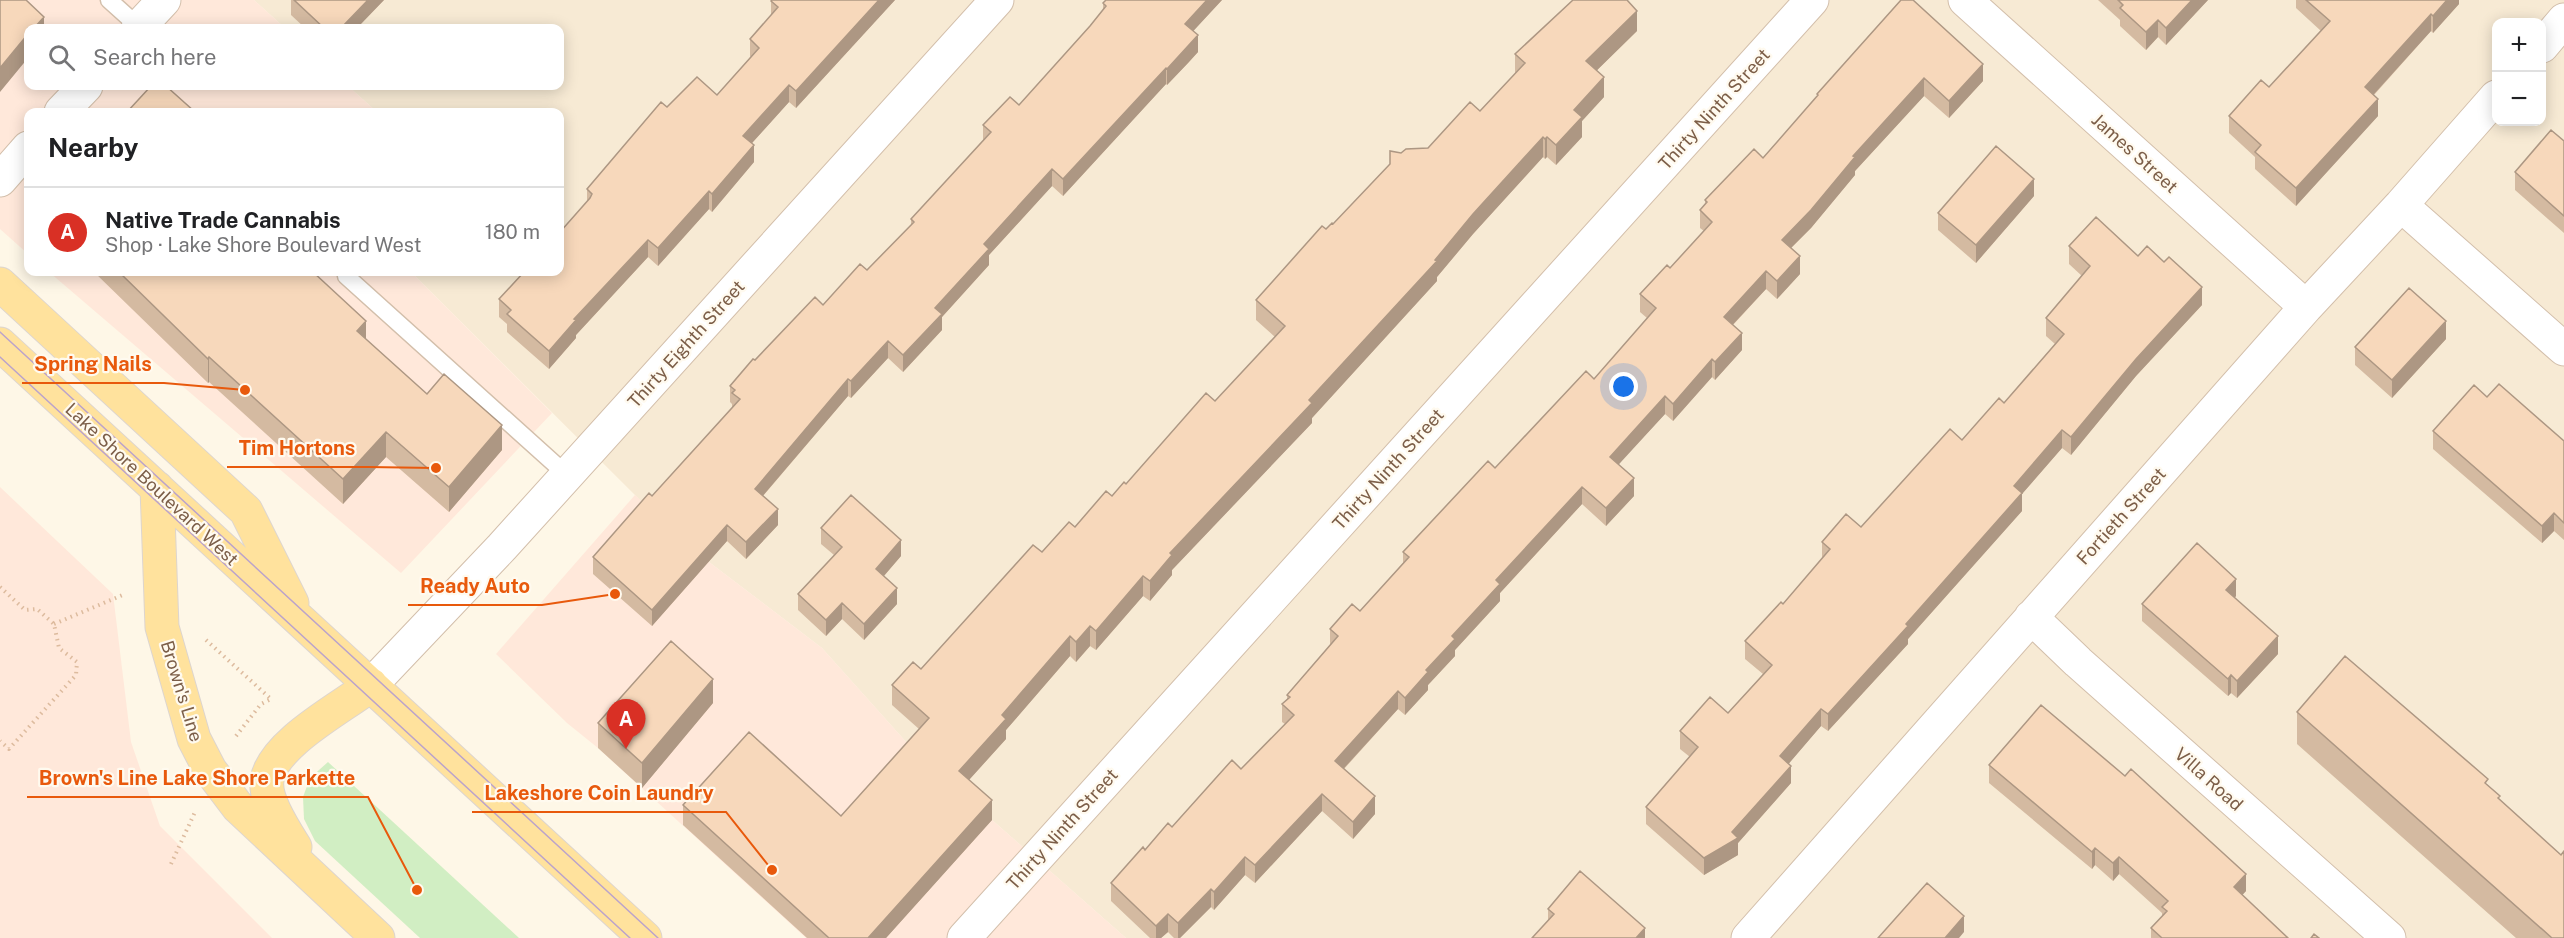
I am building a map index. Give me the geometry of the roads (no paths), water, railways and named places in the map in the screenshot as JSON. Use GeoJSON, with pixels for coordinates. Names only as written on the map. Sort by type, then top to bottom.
{"type":"FeatureCollection","features":[{"type":"Feature","properties":{"kind":"main road","name":"Lake Shore Boulevard West"},"geometry":{"type":"LineString","coordinates":[[0,284],[246,512],[303,623]]}},
{"type":"Feature","properties":{"kind":"main road","name":"Lake Shore Boulevard West"},"geometry":{"type":"LineString","coordinates":[[0,344],[645,938]]}},
{"type":"Feature","properties":{"kind":"main road","name":"Brown's Line"},"geometry":{"type":"LineString","coordinates":[[157,488],[162,627],[194,739],[210,770],[238,807],[378,938]]}},
{"type":"Feature","properties":{"kind":"main road","name":"Brown's Line"},"geometry":{"type":"LineString","coordinates":[[319,884],[273,809],[266,782],[277,758],[294,741],[371,685]]}},
{"type":"Feature","properties":{"kind":"street"},"geometry":{"type":"LineString","coordinates":[[142,24],[164,0]]}},
{"type":"Feature","properties":{"kind":"street","name":"Thirty Eighth Street"},"geometry":{"type":"LineString","coordinates":[[371,685],[495,556],[997,0]]}},
{"type":"Feature","properties":{"kind":"street","name":"Thirty Ninth Street"},"geometry":{"type":"LineString","coordinates":[[964,938],[1812,0]]}},
{"type":"Feature","properties":{"kind":"street","name":"James Street"},"geometry":{"type":"LineString","coordinates":[[1965,0],[2306,307]]}},
{"type":"Feature","properties":{"kind":"street"},"geometry":{"type":"LineString","coordinates":[[2546,40],[2564,20]]}},
{"type":"Feature","properties":{"kind":"street"},"geometry":{"type":"LineString","coordinates":[[65,108],[82,90]]}},
{"type":"Feature","properties":{"kind":"street","name":"Fortieth Street"},"geometry":{"type":"LineString","coordinates":[[1748,938],[2306,307],[2402,205],[2492,102]]}},
{"type":"Feature","properties":{"kind":"street"},"geometry":{"type":"LineString","coordinates":[[0,180],[24,153]]}},
{"type":"Feature","properties":{"kind":"street"},"geometry":{"type":"LineString","coordinates":[[2402,205],[2564,349]]}},
{"type":"Feature","properties":{"kind":"street","name":"Villa Road"},"geometry":{"type":"LineString","coordinates":[[2031,618],[2389,938]]}},
{"type":"Feature","properties":{"kind":"lane"},"geometry":{"type":"LineString","coordinates":[[109,0],[134,24]]}},
{"type":"Feature","properties":{"kind":"lane"},"geometry":{"type":"LineString","coordinates":[[346,276],[567,475]]}},
{"type":"Feature","properties":{"kind":"tram line"},"geometry":{"type":"LineString","coordinates":[[0,332],[658,938]]}},
{"type":"Feature","properties":{"kind":"tram line"},"geometry":{"type":"LineString","coordinates":[[0,357],[630,938]]}},
{"type":"Feature","properties":{"kind":"place","name":"Spring Nails"},"geometry":{"type":"Point","coordinates":[245,390]}},
{"type":"Feature","properties":{"kind":"place","name":"Tim Hortons"},"geometry":{"type":"Point","coordinates":[436,468]}},
{"type":"Feature","properties":{"kind":"place","name":"Ready Auto"},"geometry":{"type":"Point","coordinates":[615,594]}},
{"type":"Feature","properties":{"kind":"place","name":"Native Trade Cannabis"},"geometry":{"type":"Point","coordinates":[626,749]}},
{"type":"Feature","properties":{"kind":"place","name":"Lakeshore Coin Laundry"},"geometry":{"type":"Point","coordinates":[772,870]}},
{"type":"Feature","properties":{"kind":"place","name":"Brown's Line Lake Shore Parkette"},"geometry":{"type":"Point","coordinates":[417,890]}}]}
